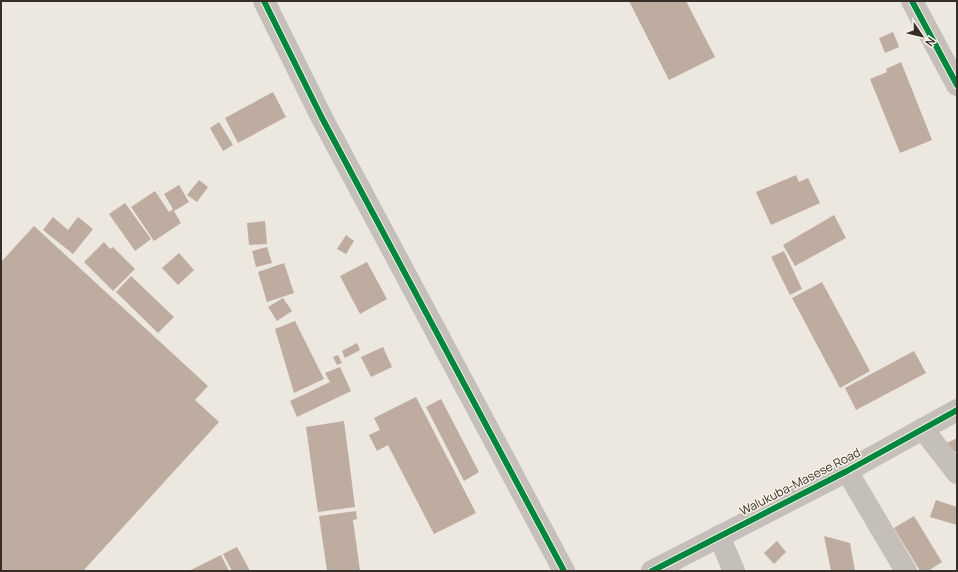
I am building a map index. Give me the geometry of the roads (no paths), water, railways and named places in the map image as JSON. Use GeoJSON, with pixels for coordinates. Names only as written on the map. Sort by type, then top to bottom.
{"type":"FeatureCollection","features":[{"type":"Feature","properties":{"kind":"street"},"geometry":{"type":"LineString","coordinates":[[264,1],[322,118],[564,571]]}},
{"type":"Feature","properties":{"kind":"street"},"geometry":{"type":"LineString","coordinates":[[912,1],[957,85]]}},
{"type":"Feature","properties":{"kind":"street","name":"Walukuba-Masese Road"},"geometry":{"type":"LineString","coordinates":[[652,571],[847,471],[957,410]]}},
{"type":"Feature","properties":{"kind":"street"},"geometry":{"type":"LineString","coordinates":[[923,429],[957,473]]}},
{"type":"Feature","properties":{"kind":"street"},"geometry":{"type":"LineString","coordinates":[[847,471],[906,571]]}},
{"type":"Feature","properties":{"kind":"street"},"geometry":{"type":"LineString","coordinates":[[719,536],[734,571]]}}]}
